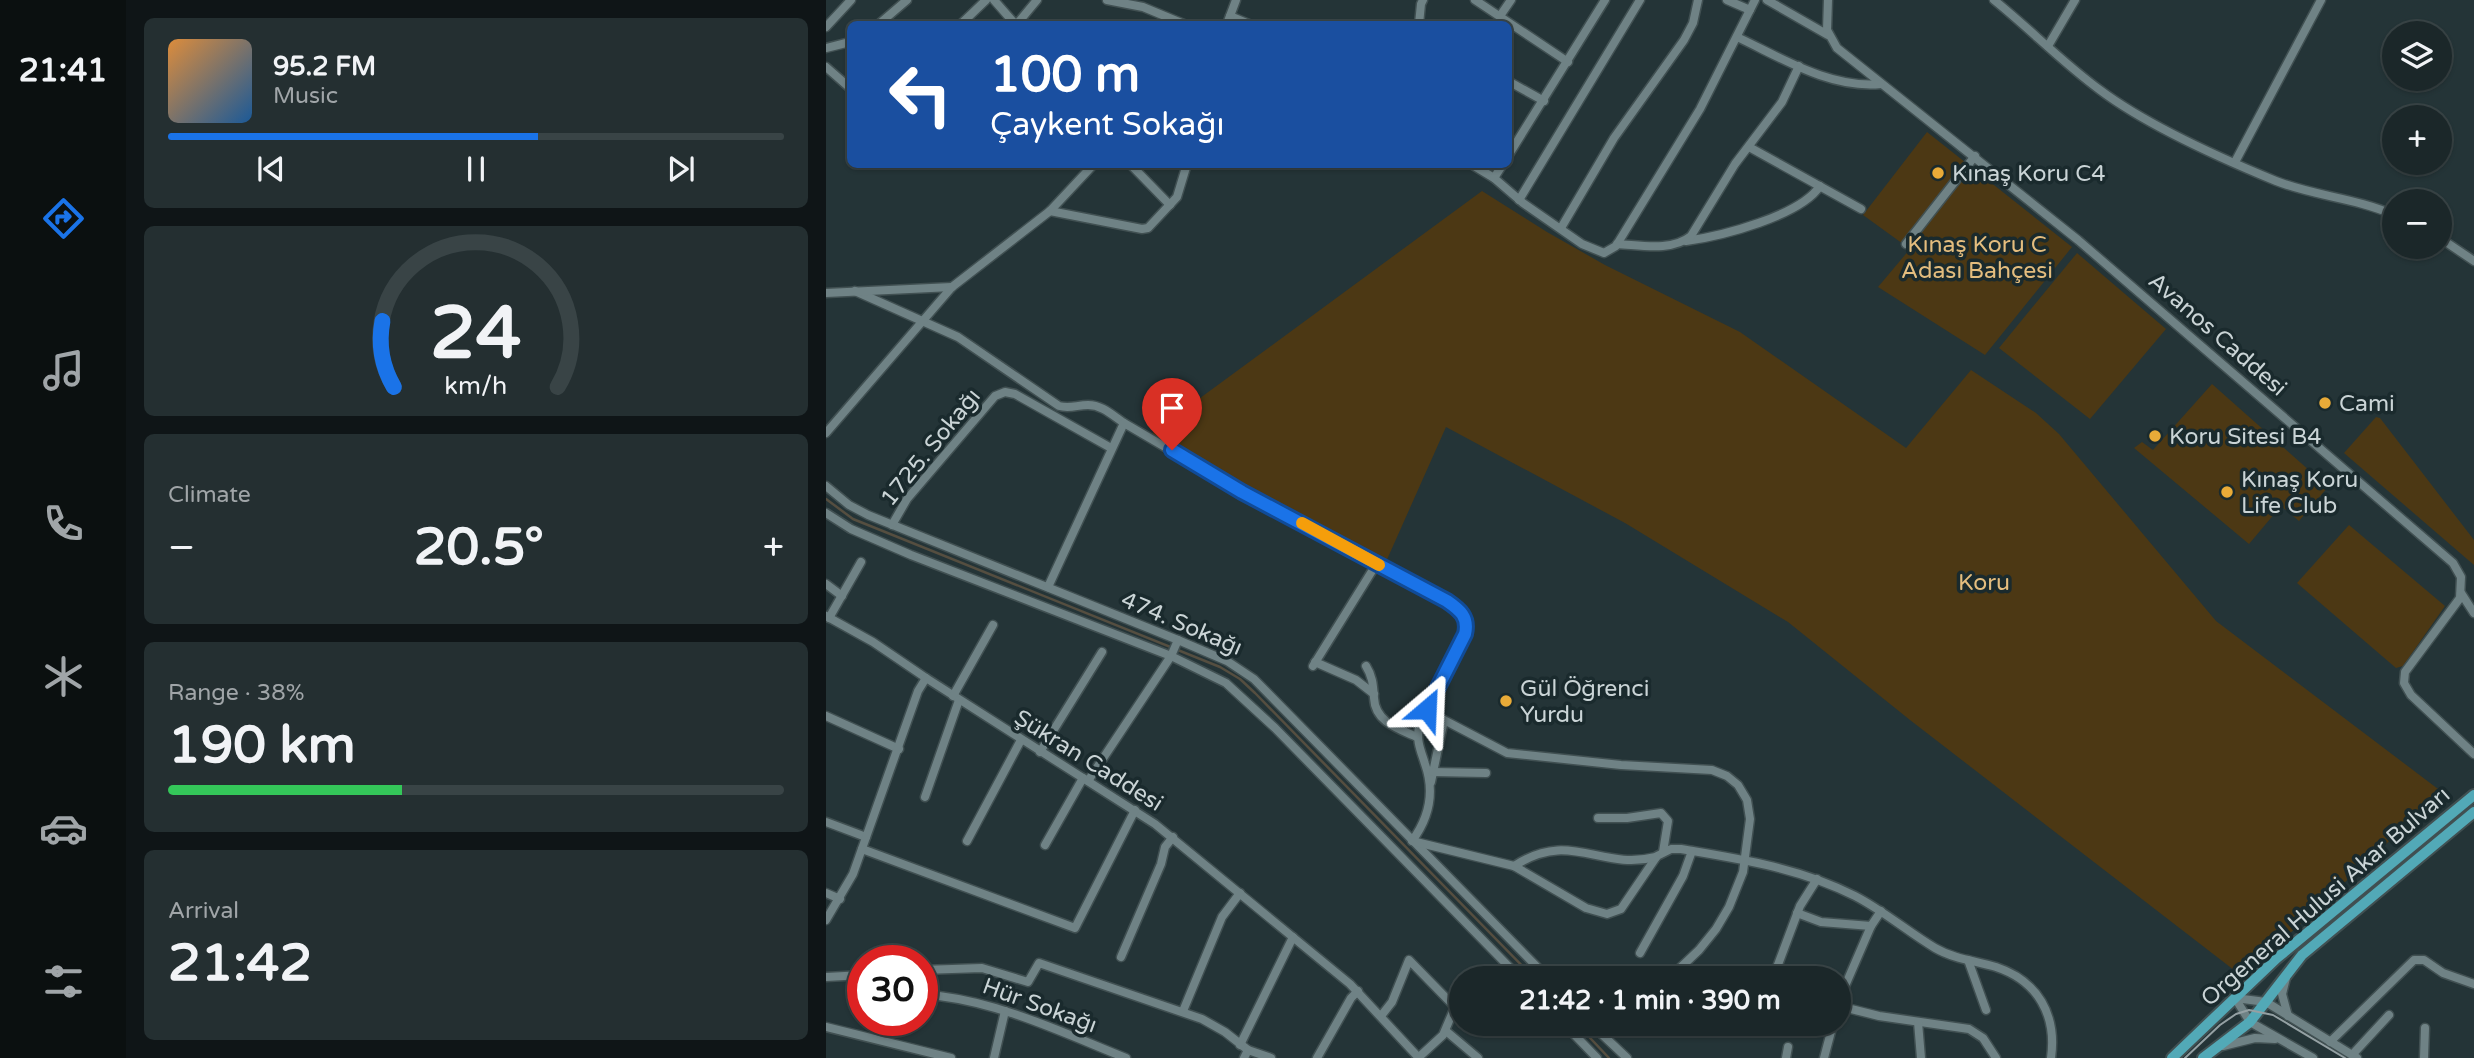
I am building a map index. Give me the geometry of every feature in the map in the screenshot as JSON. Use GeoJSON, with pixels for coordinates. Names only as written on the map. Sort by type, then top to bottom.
{"type":"FeatureCollection","features":[{"type":"Feature","properties":{"kind":"main road","name":"Orgeneral Hulusi Akar Bulvarı"},"geometry":{"type":"LineString","coordinates":[[2172,1058],[2277,958],[2474,795]]}},
{"type":"Feature","properties":{"kind":"main road","name":"Orgeneral Hulusi Akar Bulvarı"},"geometry":{"type":"LineString","coordinates":[[2203,1058],[2250,1022],[2302,955],[2474,812]]}},
{"type":"Feature","properties":{"kind":"street"},"geometry":{"type":"LineString","coordinates":[[826,27],[851,0]]}},
{"type":"Feature","properties":{"kind":"street"},"geometry":{"type":"LineString","coordinates":[[882,21],[907,0]]}},
{"type":"Feature","properties":{"kind":"street"},"geometry":{"type":"LineString","coordinates":[[964,21],[986,0]]}},
{"type":"Feature","properties":{"kind":"street"},"geometry":{"type":"LineString","coordinates":[[994,0],[1013,21]]}},
{"type":"Feature","properties":{"kind":"street"},"geometry":{"type":"LineString","coordinates":[[1019,21],[1037,0]]}},
{"type":"Feature","properties":{"kind":"street"},"geometry":{"type":"LineString","coordinates":[[1107,0],[1143,7],[1177,21]]}},
{"type":"Feature","properties":{"kind":"street"},"geometry":{"type":"LineString","coordinates":[[1229,20],[1236,0]]}},
{"type":"Feature","properties":{"kind":"street"},"geometry":{"type":"LineString","coordinates":[[1422,21],[1420,4],[1423,0]]}},
{"type":"Feature","properties":{"kind":"street"},"geometry":{"type":"LineString","coordinates":[[1475,0],[1507,21]]}},
{"type":"Feature","properties":{"kind":"street"},"geometry":{"type":"LineString","coordinates":[[1500,16],[1511,0]]}},
{"type":"Feature","properties":{"kind":"street"},"geometry":{"type":"LineString","coordinates":[[1512,150],[1605,0]]}},
{"type":"Feature","properties":{"kind":"street"},"geometry":{"type":"LineString","coordinates":[[1519,200],[1640,0]]}},
{"type":"Feature","properties":{"kind":"street"},"geometry":{"type":"LineString","coordinates":[[1560,229],[1614,138],[1685,40],[1693,23],[1698,0]]}},
{"type":"Feature","properties":{"kind":"street"},"geometry":{"type":"LineString","coordinates":[[1727,0],[1750,10]]}},
{"type":"Feature","properties":{"kind":"street"},"geometry":{"type":"LineString","coordinates":[[1478,168],[1582,244],[1601,252],[1609,251],[1617,244],[1700,109],[1755,0]]}},
{"type":"Feature","properties":{"kind":"street","name":"Avanos Caddesi"},"geometry":{"type":"LineString","coordinates":[[1767,0],[1829,35],[1837,48],[2087,247],[2449,559],[2459,572],[2461,593],[2473,609]]}},
{"type":"Feature","properties":{"kind":"street"},"geometry":{"type":"LineString","coordinates":[[1829,35],[1826,20],[1828,5],[1838,0]]}},
{"type":"Feature","properties":{"kind":"street"},"geometry":{"type":"LineString","coordinates":[[1994,0],[2085,79],[2116,101],[2171,132],[2284,184],[2354,200],[2382,210]]}},
{"type":"Feature","properties":{"kind":"street"},"geometry":{"type":"LineString","coordinates":[[2048,46],[2075,0]]}},
{"type":"Feature","properties":{"kind":"street"},"geometry":{"type":"LineString","coordinates":[[2235,162],[2321,0]]}},
{"type":"Feature","properties":{"kind":"street"},"geometry":{"type":"LineString","coordinates":[[1512,24],[1567,62]]}},
{"type":"Feature","properties":{"kind":"street"},"geometry":{"type":"LineString","coordinates":[[1737,37],[1799,66],[1847,84],[1881,84]]}},
{"type":"Feature","properties":{"kind":"street"},"geometry":{"type":"LineString","coordinates":[[826,48],[847,42]]}},
{"type":"Feature","properties":{"kind":"street"},"geometry":{"type":"LineString","coordinates":[[1683,242],[1694,233],[1749,147],[1782,102],[1799,66]]}},
{"type":"Feature","properties":{"kind":"street"},"geometry":{"type":"LineString","coordinates":[[826,67],[847,85]]}},
{"type":"Feature","properties":{"kind":"street"},"geometry":{"type":"LineString","coordinates":[[1512,84],[1544,101]]}},
{"type":"Feature","properties":{"kind":"street"},"geometry":{"type":"LineString","coordinates":[[1749,147],[1861,208]]}},
{"type":"Feature","properties":{"kind":"street"},"geometry":{"type":"LineString","coordinates":[[1906,244],[1975,156]]}},
{"type":"Feature","properties":{"kind":"street"},"geometry":{"type":"LineString","coordinates":[[826,433],[952,287],[1050,212],[1090,168]]}},
{"type":"Feature","properties":{"kind":"street"},"geometry":{"type":"LineString","coordinates":[[1134,168],[1170,205]]}},
{"type":"Feature","properties":{"kind":"street"},"geometry":{"type":"LineString","coordinates":[[1050,212],[1145,229],[1152,225],[1177,197],[1186,168]]}},
{"type":"Feature","properties":{"kind":"street"},"geometry":{"type":"LineString","coordinates":[[1494,178],[1500,168]]}},
{"type":"Feature","properties":{"kind":"street"},"geometry":{"type":"LineString","coordinates":[[1617,244],[1660,246],[1731,231],[1792,210],[1809,199],[1820,186]]}},
{"type":"Feature","properties":{"kind":"street"},"geometry":{"type":"LineString","coordinates":[[2452,246],[2474,261]]}},
{"type":"Feature","properties":{"kind":"street"},"geometry":{"type":"LineString","coordinates":[[826,293],[952,287]]}},
{"type":"Feature","properties":{"kind":"street"},"geometry":{"type":"LineString","coordinates":[[855,291],[925,320],[976,347],[1059,406],[1101,407],[1242,492],[1447,601],[1461,611],[1465,618],[1465,634],[1419,727],[1418,737],[1430,785]]}},
{"type":"Feature","properties":{"kind":"street","name":"1725. Sokağı"},"geometry":{"type":"LineString","coordinates":[[892,525],[906,499],[995,396],[1002,393],[1015,394],[1111,448]]}},
{"type":"Feature","properties":{"kind":"street"},"geometry":{"type":"LineString","coordinates":[[1048,587],[1124,423]]}},
{"type":"Feature","properties":{"kind":"street","name":"474. Sokağı"},"geometry":{"type":"LineString","coordinates":[[826,486],[859,510],[892,525],[1227,661],[1248,674],[1536,966]]}},
{"type":"Feature","properties":{"kind":"street","name":"474. Sokağı"},"geometry":{"type":"LineString","coordinates":[[826,513],[851,529],[911,555],[1171,654],[1219,678],[1240,694],[1508,966]]}},
{"type":"Feature","properties":{"kind":"street"},"geometry":{"type":"LineString","coordinates":[[828,617],[861,562]]}},
{"type":"Feature","properties":{"kind":"street"},"geometry":{"type":"LineString","coordinates":[[1374,694],[1356,680],[1314,664],[1377,563]]}},
{"type":"Feature","properties":{"kind":"street"},"geometry":{"type":"LineString","coordinates":[[826,584],[842,596]]}},
{"type":"Feature","properties":{"kind":"street"},"geometry":{"type":"LineString","coordinates":[[2461,593],[2453,610],[2405,672],[2404,679],[2411,695],[2472,750]]}},
{"type":"Feature","properties":{"kind":"street","name":"Şükran Caddesi"},"geometry":{"type":"LineString","coordinates":[[828,617],[873,642],[1021,740],[1135,810],[1172,837],[1357,991],[1418,1058]]}},
{"type":"Feature","properties":{"kind":"street"},"geometry":{"type":"LineString","coordinates":[[925,797],[956,698],[993,625]]}},
{"type":"Feature","properties":{"kind":"street"},"geometry":{"type":"LineString","coordinates":[[1045,845],[1177,642]]}},
{"type":"Feature","properties":{"kind":"street"},"geometry":{"type":"LineString","coordinates":[[1040,752],[1102,652]]}},
{"type":"Feature","properties":{"kind":"street"},"geometry":{"type":"LineString","coordinates":[[1366,666],[1372,678],[1376,709],[1384,721],[1418,737]]}},
{"type":"Feature","properties":{"kind":"street"},"geometry":{"type":"LineString","coordinates":[[826,920],[840,899],[862,849],[918,691],[926,678]]}},
{"type":"Feature","properties":{"kind":"street"},"geometry":{"type":"LineString","coordinates":[[1427,709],[1507,753],[1621,765],[1712,770],[1722,773],[1738,785],[1746,800],[1750,818],[1746,860],[1723,918],[1699,950],[1682,966]]}},
{"type":"Feature","properties":{"kind":"street"},"geometry":{"type":"LineString","coordinates":[[826,716],[899,749]]}},
{"type":"Feature","properties":{"kind":"street"},"geometry":{"type":"LineString","coordinates":[[1444,720],[1426,817],[1412,841],[1514,866],[1586,908],[1607,915],[1621,909],[1660,854],[1668,821],[1663,814],[1656,812],[1628,818],[1598,818]]}},
{"type":"Feature","properties":{"kind":"street"},"geometry":{"type":"LineString","coordinates":[[967,841],[1021,740]]}},
{"type":"Feature","properties":{"kind":"street"},"geometry":{"type":"LineString","coordinates":[[1433,772],[1486,773]]}},
{"type":"Feature","properties":{"kind":"street"},"geometry":{"type":"LineString","coordinates":[[862,849],[1075,928],[1135,810]]}},
{"type":"Feature","properties":{"kind":"street"},"geometry":{"type":"LineString","coordinates":[[826,822],[866,837]]}},
{"type":"Feature","properties":{"kind":"street"},"geometry":{"type":"LineString","coordinates":[[1121,957],[1161,864],[1165,847],[1172,837]]}},
{"type":"Feature","properties":{"kind":"street"},"geometry":{"type":"LineString","coordinates":[[1514,866],[1531,856],[1558,849],[1582,851],[1620,861],[1676,849],[1780,867],[1816,879],[1881,911],[1936,948],[2011,974],[2040,998],[2048,1012],[2051,1058]]}},
{"type":"Feature","properties":{"kind":"street"},"geometry":{"type":"LineString","coordinates":[[1640,953],[1683,876],[1692,851]]}},
{"type":"Feature","properties":{"kind":"street"},"geometry":{"type":"LineString","coordinates":[[1778,966],[1797,914],[1816,879]]}},
{"type":"Feature","properties":{"kind":"street"},"geometry":{"type":"LineString","coordinates":[[826,893],[840,899]]}},
{"type":"Feature","properties":{"kind":"street"},"geometry":{"type":"LineString","coordinates":[[1183,1011],[1222,917],[1240,893]]}},
{"type":"Feature","properties":{"kind":"street"},"geometry":{"type":"LineString","coordinates":[[1851,972],[1871,926],[1881,911]]}},
{"type":"Feature","properties":{"kind":"street"},"geometry":{"type":"LineString","coordinates":[[1797,914],[1821,922],[1871,926]]}},
{"type":"Feature","properties":{"kind":"street"},"geometry":{"type":"LineString","coordinates":[[1244,1051],[1293,937]]}},
{"type":"Feature","properties":{"kind":"street"},"geometry":{"type":"LineString","coordinates":[[1381,1016],[1392,1002],[1409,960],[1455,1007],[1447,1031],[1418,1058]]}},
{"type":"Feature","properties":{"kind":"street"},"geometry":{"type":"LineString","coordinates":[[1968,960],[1986,1010]]}},
{"type":"Feature","properties":{"kind":"street"},"geometry":{"type":"LineString","coordinates":[[2330,1042],[2414,960],[2424,960],[2444,973],[2474,984]]}},
{"type":"Feature","properties":{"kind":"street"},"geometry":{"type":"LineString","coordinates":[[938,969],[982,968],[1028,982],[1039,963],[1183,1011],[1219,1028],[1244,1051],[1271,1058]]}},
{"type":"Feature","properties":{"kind":"street"},"geometry":{"type":"LineString","coordinates":[[2289,973],[2284,981],[2282,994],[2289,1018]]}},
{"type":"Feature","properties":{"kind":"street"},"geometry":{"type":"LineString","coordinates":[[826,976],[847,975]]}},
{"type":"Feature","properties":{"kind":"street"},"geometry":{"type":"LineString","coordinates":[[1317,1058],[1357,991]]}},
{"type":"Feature","properties":{"kind":"street","name":"Hür Sokağı"},"geometry":{"type":"LineString","coordinates":[[939,996],[967,999],[1005,1011],[1114,1056],[1126,1058]]}},
{"type":"Feature","properties":{"kind":"street"},"geometry":{"type":"LineString","coordinates":[[2235,999],[2266,1002],[2354,1056],[2389,1015]]}},
{"type":"Feature","properties":{"kind":"street"},"geometry":{"type":"LineString","coordinates":[[2235,999],[2250,1022],[2313,1058]]}},
{"type":"Feature","properties":{"kind":"street"},"geometry":{"type":"LineString","coordinates":[[1851,1009],[1879,1016],[1969,1029],[1983,1038],[1992,1056]]}},
{"type":"Feature","properties":{"kind":"street"},"geometry":{"type":"LineString","coordinates":[[994,1058],[1005,1011]]}},
{"type":"Feature","properties":{"kind":"street"},"geometry":{"type":"LineString","coordinates":[[1917,1022],[1921,1058]]}},
{"type":"Feature","properties":{"kind":"street"},"geometry":{"type":"LineString","coordinates":[[826,1027],[951,1058]]}},
{"type":"Feature","properties":{"kind":"street"},"geometry":{"type":"LineString","coordinates":[[2424,1058],[2425,1028]]}},
{"type":"Feature","properties":{"kind":"street"},"geometry":{"type":"LineString","coordinates":[[826,1034],[835,1030]]}},
{"type":"Feature","properties":{"kind":"street"},"geometry":{"type":"LineString","coordinates":[[1447,1031],[1478,1058]]}},
{"type":"Feature","properties":{"kind":"street"},"geometry":{"type":"LineString","coordinates":[[1576,1036],[1597,1058]]}},
{"type":"Feature","properties":{"kind":"street"},"geometry":{"type":"LineString","coordinates":[[1605,1036],[1627,1058]]}},
{"type":"Feature","properties":{"kind":"street"},"geometry":{"type":"LineString","coordinates":[[1824,1058],[1830,1036]]}},
{"type":"Feature","properties":{"kind":"street"},"geometry":{"type":"LineString","coordinates":[[2213,1048],[2255,1038],[2283,1040]]}},
{"type":"Feature","properties":{"kind":"street"},"geometry":{"type":"LineString","coordinates":[[1786,1058],[1788,1047]]}},
{"type":"Feature","properties":{"kind":"green space","name":"Kınaş Koru C Adası Bahçesi"},"geometry":{"type":"Polygon","coordinates":[[[1927,132],[2072,247],[1985,355],[1878,287],[1910,249],[1863,215],[1927,132]]]}},
{"type":"Feature","properties":{"kind":"green space","name":"Koru"},"geometry":{"type":"Polygon","coordinates":[[[1482,191],[1605,265],[1740,332],[1906,448],[1971,370],[2036,413],[2059,434],[2216,621],[2442,792],[2243,977],[1910,720],[1788,622],[1625,523],[1446,427],[1385,564],[1299,519],[1151,434],[1482,191]]]}},
{"type":"Feature","properties":{"kind":"green space"},"geometry":{"type":"Polygon","coordinates":[[[2077,253],[2166,329],[2090,419],[1999,348],[2077,253]]]}},
{"type":"Feature","properties":{"kind":"green space"},"geometry":{"type":"Polygon","coordinates":[[[2212,384],[2328,487],[2299,521],[2281,506],[2249,544],[2134,448],[2142,442],[2153,450],[2212,384]]]}},
{"type":"Feature","properties":{"kind":"green space"},"geometry":{"type":"Polygon","coordinates":[[[2376,417],[2380,418],[2474,540],[2474,565],[2344,453],[2376,417]]]}},
{"type":"Feature","properties":{"kind":"green space"},"geometry":{"type":"Polygon","coordinates":[[[2349,525],[2445,606],[2403,666],[2396,668],[2297,583],[2349,525]]]}},
{"type":"Feature","properties":{"kind":"waterway"},"geometry":{"type":"LineString","coordinates":[[826,499],[853,519],[1220,667],[1240,679],[1522,966]]}},
{"type":"Feature","properties":{"kind":"waterway"},"geometry":{"type":"LineString","coordinates":[[1588,1036],[1609,1058]]}},
{"type":"Feature","properties":{"kind":"tram line"},"geometry":{"type":"LineString","coordinates":[[2185,1058],[2220,1025],[2236,1014],[2249,1010],[2273,1015],[2345,1058]]}},
{"type":"Feature","properties":{"kind":"slow traffic"},"geometry":{"type":"LineString","coordinates":[[1302,523],[1379,565]]}},
{"type":"Feature","properties":{"kind":"place","name":"Kınaş Koru C4"},"geometry":{"type":"Point","coordinates":[1938,173]}},
{"type":"Feature","properties":{"kind":"place","name":"Cami"},"geometry":{"type":"Point","coordinates":[2325,403]}},
{"type":"Feature","properties":{"kind":"place","name":"Koru Sitesi B4"},"geometry":{"type":"Point","coordinates":[2155,436]}},
{"type":"Feature","properties":{"kind":"place","name":"Kınaş Koru Life Club"},"geometry":{"type":"Point","coordinates":[2227,492]}},
{"type":"Feature","properties":{"kind":"place","name":"Gül Öğrenci Yurdu"},"geometry":{"type":"Point","coordinates":[1506,701]}},
{"type":"Feature","properties":{"kind":"route"},"geometry":{"type":"LineString","coordinates":[[1172,450],[1215,477],[1461,611],[1466,622],[1465,634],[1427,709]]}}]}
